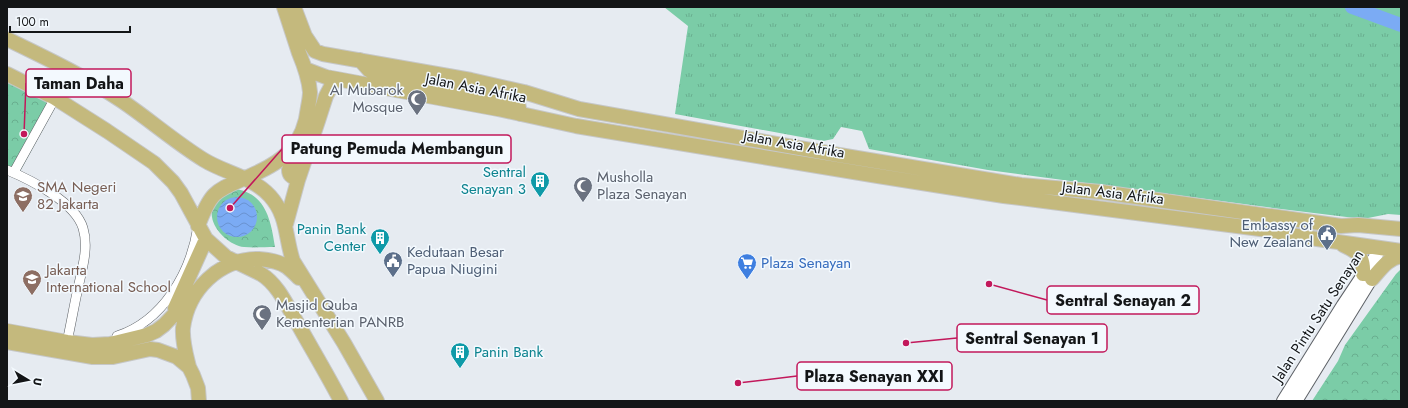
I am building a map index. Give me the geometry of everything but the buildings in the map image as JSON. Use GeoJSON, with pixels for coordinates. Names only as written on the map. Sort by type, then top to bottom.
{"type":"FeatureCollection","features":[{"type":"Feature","properties":{"kind":"main road"},"geometry":{"type":"LineString","coordinates":[[198,226],[207,203],[214,193],[277,163],[302,135],[308,113],[310,92],[305,69],[284,7]]}},
{"type":"Feature","properties":{"kind":"main road","name":"Jalan Asia Afrika"},"geometry":{"type":"LineString","coordinates":[[294,7],[305,36],[315,51],[323,54],[471,80],[524,92],[579,108],[1004,196],[1268,230],[1303,237],[1389,248]]}},
{"type":"Feature","properties":{"kind":"main road"},"geometry":{"type":"LineString","coordinates":[[7,39],[43,56],[97,86],[121,101],[204,160],[219,168],[245,178],[270,196],[280,210],[286,224],[289,250],[293,261],[344,343],[377,401]]}},
{"type":"Feature","properties":{"kind":"main road"},"geometry":{"type":"LineString","coordinates":[[360,60],[369,70],[377,75],[515,100],[518,102],[520,114]]}},
{"type":"Feature","properties":{"kind":"main road","name":"Jalan Asia Afrika"},"geometry":{"type":"LineString","coordinates":[[305,69],[335,79],[576,126],[853,165],[1021,185],[1101,192],[1341,226],[1358,225],[1401,230]]}},
{"type":"Feature","properties":{"kind":"main road"},"geometry":{"type":"LineString","coordinates":[[7,74],[55,98],[107,131],[161,169],[181,193],[206,240],[222,255],[239,262],[266,277],[275,286],[341,401]]}},
{"type":"Feature","properties":{"kind":"main road"},"geometry":{"type":"LineString","coordinates":[[286,224],[298,180],[326,96],[335,79]]}},
{"type":"Feature","properties":{"kind":"main road"},"geometry":{"type":"LineString","coordinates":[[310,92],[314,90],[319,91],[326,96]]}},
{"type":"Feature","properties":{"kind":"main road"},"geometry":{"type":"LineString","coordinates":[[298,141],[289,170],[289,174],[298,180]]}},
{"type":"Feature","properties":{"kind":"main road"},"geometry":{"type":"LineString","coordinates":[[1268,230],[1271,229],[1274,224],[1273,218],[1270,216]]}},
{"type":"Feature","properties":{"kind":"main road"},"geometry":{"type":"LineString","coordinates":[[1341,226],[1378,236],[1389,248],[1401,236]]}},
{"type":"Feature","properties":{"kind":"main road"},"geometry":{"type":"LineString","coordinates":[[171,318],[206,240]]}},
{"type":"Feature","properties":{"kind":"main road"},"geometry":{"type":"LineString","coordinates":[[1332,241],[1352,249],[1357,253],[1364,264],[1368,277],[1390,261],[1401,256]]}},
{"type":"Feature","properties":{"kind":"main road","name":"Jalan Pintu Satu Senayan"},"geometry":{"type":"LineString","coordinates":[[1283,401],[1389,248]]}},
{"type":"Feature","properties":{"kind":"main road"},"geometry":{"type":"LineString","coordinates":[[7,331],[68,339],[92,344],[110,344],[147,335],[164,325],[208,279],[220,269],[231,264],[257,259],[271,260],[287,267],[310,289]]}},
{"type":"Feature","properties":{"kind":"main road","name":"Jalan Pintu Satu Senayan"},"geometry":{"type":"LineString","coordinates":[[1296,401],[1368,277]]}},
{"type":"Feature","properties":{"kind":"main road"},"geometry":{"type":"LineString","coordinates":[[189,368],[183,338],[183,329],[187,312],[195,294]]}},
{"type":"Feature","properties":{"kind":"main road"},"geometry":{"type":"LineString","coordinates":[[7,342],[93,357],[113,356],[154,349],[174,355],[189,368],[194,375],[198,388],[199,401]]}},
{"type":"Feature","properties":{"kind":"street"},"geometry":{"type":"LineString","coordinates":[[55,98],[10,171],[39,186],[66,203],[76,214],[83,228],[86,250],[68,339]]}},
{"type":"Feature","properties":{"kind":"street"},"geometry":{"type":"LineString","coordinates":[[7,325],[68,339],[115,337],[129,332],[158,312],[172,294],[195,246],[198,226]]}},
{"type":"Feature","properties":{"kind":"green space"},"geometry":{"type":"Polygon","coordinates":[[[664,7],[1401,7],[1401,215],[1388,214],[1363,219],[988,170],[869,149],[862,131],[841,127],[833,139],[823,141],[675,114],[688,26],[664,7]]]}},
{"type":"Feature","properties":{"kind":"green space"},"geometry":{"type":"Polygon","coordinates":[[[7,76],[59,100],[19,173],[7,168],[7,76]]]}},
{"type":"Feature","properties":{"kind":"green space"},"geometry":{"type":"Polygon","coordinates":[[[235,189],[254,196],[260,202],[269,218],[275,247],[239,246],[224,237],[216,227],[213,222],[212,215],[214,202],[235,189]]]}},
{"type":"Feature","properties":{"kind":"green space"},"geometry":{"type":"Polygon","coordinates":[[[1401,269],[1401,401],[1312,401],[1338,361],[1345,345],[1401,269]]]}},
{"type":"Feature","properties":{"kind":"water"},"geometry":{"type":"Polygon","coordinates":[[[241,197],[248,200],[254,206],[257,217],[256,225],[248,234],[241,237],[233,237],[226,234],[218,225],[217,213],[220,206],[229,198],[241,197]]]}},
{"type":"Feature","properties":{"kind":"waterway"},"geometry":{"type":"LineString","coordinates":[[1352,7],[1401,25]]}},
{"type":"Feature","properties":{"kind":"place","name":"Al Mubarok Mosque"},"geometry":{"type":"Point","coordinates":[417,116]}},
{"type":"Feature","properties":{"kind":"place","name":"Taman Daha"},"geometry":{"type":"Point","coordinates":[24,134]}},
{"type":"Feature","properties":{"kind":"place","name":"Sentral Senayan 3"},"geometry":{"type":"Point","coordinates":[540,198]}},
{"type":"Feature","properties":{"kind":"place","name":"Musholla Plaza Senayan"},"geometry":{"type":"Point","coordinates":[583,203]}},
{"type":"Feature","properties":{"kind":"place","name":"Patung Pemuda Membangun"},"geometry":{"type":"Point","coordinates":[230,208]}},
{"type":"Feature","properties":{"kind":"place","name":"SMA Negeri 82 Jakarta"},"geometry":{"type":"Point","coordinates":[23,213]}},
{"type":"Feature","properties":{"kind":"place","name":"Embassy of New Zealand"},"geometry":{"type":"Point","coordinates":[1327,251]}},
{"type":"Feature","properties":{"kind":"place","name":"Panin Bank Center"},"geometry":{"type":"Point","coordinates":[380,255]}},
{"type":"Feature","properties":{"kind":"place","name":"Kedutaan Besar Papua Niugini"},"geometry":{"type":"Point","coordinates":[393,278]}},
{"type":"Feature","properties":{"kind":"place","name":"Plaza Senayan"},"geometry":{"type":"Point","coordinates":[747,280]}},
{"type":"Feature","properties":{"kind":"place","name":"Sentral Senayan 2"},"geometry":{"type":"Point","coordinates":[989,284]}},
{"type":"Feature","properties":{"kind":"place","name":"Jakarta International School"},"geometry":{"type":"Point","coordinates":[32,296]}},
{"type":"Feature","properties":{"kind":"place","name":"Masjid Quba Kementerian PANRB"},"geometry":{"type":"Point","coordinates":[262,331]}},
{"type":"Feature","properties":{"kind":"place","name":"Sentral Senayan 1"},"geometry":{"type":"Point","coordinates":[906,343]}},
{"type":"Feature","properties":{"kind":"place","name":"Panin Bank"},"geometry":{"type":"Point","coordinates":[460,369]}},
{"type":"Feature","properties":{"kind":"place","name":"Plaza Senayan XXI"},"geometry":{"type":"Point","coordinates":[738,383]}}]}
